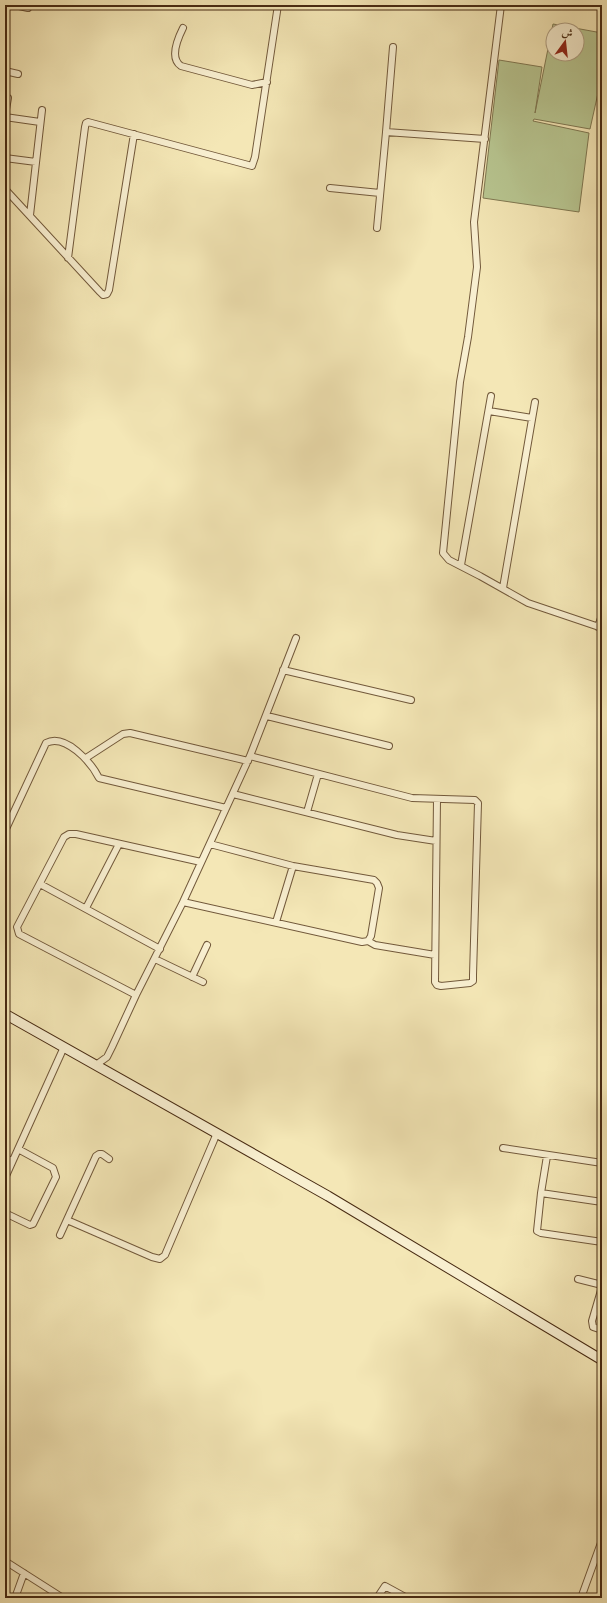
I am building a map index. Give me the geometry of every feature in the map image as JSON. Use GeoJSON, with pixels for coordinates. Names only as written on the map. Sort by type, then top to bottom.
{"type":"FeatureCollection","features":[{"type":"Feature","properties":{"kind":"street"},"geometry":{"type":"LineString","coordinates":[[15,5],[28,8]]}},
{"type":"Feature","properties":{"kind":"street"},"geometry":{"type":"LineString","coordinates":[[68,258],[86,123],[92,122],[252,166],[255,157],[278,5]]}},
{"type":"Feature","properties":{"kind":"street"},"geometry":{"type":"LineString","coordinates":[[502,5],[474,222],[477,267],[468,337],[460,382],[442,553],[449,560],[503,588],[528,603],[600,627],[602,615]]}},
{"type":"Feature","properties":{"kind":"street"},"geometry":{"type":"LineString","coordinates":[[182,28],[175,55],[178,64],[181,66],[252,85],[267,82]]}},
{"type":"Feature","properties":{"kind":"street"},"geometry":{"type":"LineString","coordinates":[[377,228],[393,47]]}},
{"type":"Feature","properties":{"kind":"street"},"geometry":{"type":"LineString","coordinates":[[5,71],[18,74]]}},
{"type":"Feature","properties":{"kind":"street"},"geometry":{"type":"LineString","coordinates":[[8,98],[5,116],[40,122]]}},
{"type":"Feature","properties":{"kind":"street"},"geometry":{"type":"LineString","coordinates":[[30,215],[42,110]]}},
{"type":"Feature","properties":{"kind":"street"},"geometry":{"type":"LineString","coordinates":[[386,132],[484,139]]}},
{"type":"Feature","properties":{"kind":"street"},"geometry":{"type":"LineString","coordinates":[[5,189],[100,292],[103,295],[106,294],[109,290],[120,228],[134,134]]}},
{"type":"Feature","properties":{"kind":"street"},"geometry":{"type":"LineString","coordinates":[[5,158],[36,162]]}},
{"type":"Feature","properties":{"kind":"street"},"geometry":{"type":"LineString","coordinates":[[330,188],[380,193]]}},
{"type":"Feature","properties":{"kind":"street"},"geometry":{"type":"LineString","coordinates":[[461,566],[491,396]]}},
{"type":"Feature","properties":{"kind":"street"},"geometry":{"type":"LineString","coordinates":[[503,588],[535,402]]}},
{"type":"Feature","properties":{"kind":"street"},"geometry":{"type":"LineString","coordinates":[[488,411],[532,418]]}},
{"type":"Feature","properties":{"kind":"street"},"geometry":{"type":"LineString","coordinates":[[96,1065],[107,1057],[136,995],[183,902],[249,759],[296,638]]}},
{"type":"Feature","properties":{"kind":"street"},"geometry":{"type":"LineString","coordinates":[[283,670],[411,700]]}},
{"type":"Feature","properties":{"kind":"street"},"geometry":{"type":"LineString","coordinates":[[266,716],[389,746]]}},
{"type":"Feature","properties":{"kind":"street"},"geometry":{"type":"LineString","coordinates":[[86,758],[124,734],[130,733],[318,774],[395,795],[412,798],[475,800],[478,803],[473,981],[470,983],[441,986],[437,985],[435,982],[437,799]]}},
{"type":"Feature","properties":{"kind":"street"},"geometry":{"type":"LineString","coordinates":[[5,831],[46,743],[52,740],[57,740],[74,749],[86,758],[99,778],[226,808]]}},
{"type":"Feature","properties":{"kind":"street"},"geometry":{"type":"LineString","coordinates":[[307,812],[318,774]]}},
{"type":"Feature","properties":{"kind":"street"},"geometry":{"type":"LineString","coordinates":[[233,794],[397,834],[436,841]]}},
{"type":"Feature","properties":{"kind":"street"},"geometry":{"type":"LineString","coordinates":[[136,995],[19,934],[18,927],[64,837],[70,834],[76,834],[201,862]]}},
{"type":"Feature","properties":{"kind":"street"},"geometry":{"type":"LineString","coordinates":[[86,908],[119,844]]}},
{"type":"Feature","properties":{"kind":"street"},"geometry":{"type":"LineString","coordinates":[[210,844],[293,866],[374,880],[379,888],[371,936],[368,941]]}},
{"type":"Feature","properties":{"kind":"street"},"geometry":{"type":"LineString","coordinates":[[276,922],[293,866]]}},
{"type":"Feature","properties":{"kind":"street"},"geometry":{"type":"LineString","coordinates":[[40,884],[160,949]]}},
{"type":"Feature","properties":{"kind":"street"},"geometry":{"type":"LineString","coordinates":[[183,902],[362,942],[368,941],[375,945],[435,955]]}},
{"type":"Feature","properties":{"kind":"street"},"geometry":{"type":"LineString","coordinates":[[192,977],[207,945]]}},
{"type":"Feature","properties":{"kind":"street"},"geometry":{"type":"LineString","coordinates":[[155,959],[203,982]]}},
{"type":"Feature","properties":{"kind":"street"},"geometry":{"type":"LineString","coordinates":[[5,1014],[328,1196],[602,1360]]}},
{"type":"Feature","properties":{"kind":"street"},"geometry":{"type":"LineString","coordinates":[[5,1178],[64,1047]]}},
{"type":"Feature","properties":{"kind":"street"},"geometry":{"type":"LineString","coordinates":[[68,1220],[152,1257],[160,1259],[165,1256],[217,1133]]}},
{"type":"Feature","properties":{"kind":"street"},"geometry":{"type":"LineString","coordinates":[[503,1148],[547,1156],[602,1163]]}},
{"type":"Feature","properties":{"kind":"street"},"geometry":{"type":"LineString","coordinates":[[5,1213],[30,1225],[33,1224],[56,1177],[54,1168],[18,1149]]}},
{"type":"Feature","properties":{"kind":"street"},"geometry":{"type":"LineString","coordinates":[[60,1235],[96,1156],[102,1154],[109,1159]]}},
{"type":"Feature","properties":{"kind":"street"},"geometry":{"type":"LineString","coordinates":[[547,1156],[541,1193],[537,1228],[538,1232],[602,1242]]}},
{"type":"Feature","properties":{"kind":"street"},"geometry":{"type":"LineString","coordinates":[[5,1158],[12,1162]]}},
{"type":"Feature","properties":{"kind":"street"},"geometry":{"type":"LineString","coordinates":[[541,1193],[602,1202]]}},
{"type":"Feature","properties":{"kind":"street"},"geometry":{"type":"LineString","coordinates":[[578,1279],[602,1286],[592,1321],[593,1327],[602,1330]]}},
{"type":"Feature","properties":{"kind":"street"},"geometry":{"type":"LineString","coordinates":[[581,1598],[602,1540]]}},
{"type":"Feature","properties":{"kind":"street"},"geometry":{"type":"LineString","coordinates":[[5,1561],[63,1598]]}},
{"type":"Feature","properties":{"kind":"street"},"geometry":{"type":"LineString","coordinates":[[15,1598],[24,1573]]}},
{"type":"Feature","properties":{"kind":"street"},"geometry":{"type":"LineString","coordinates":[[377,1598],[384,1586],[407,1598]]}},
{"type":"Feature","properties":{"kind":"green space"},"geometry":{"type":"Polygon","coordinates":[[[585,30],[602,33],[602,75],[590,129],[534,119],[533,121],[589,133],[579,212],[483,198],[499,60],[542,67],[535,113],[545,62],[585,62],[585,30]]]}}]}
